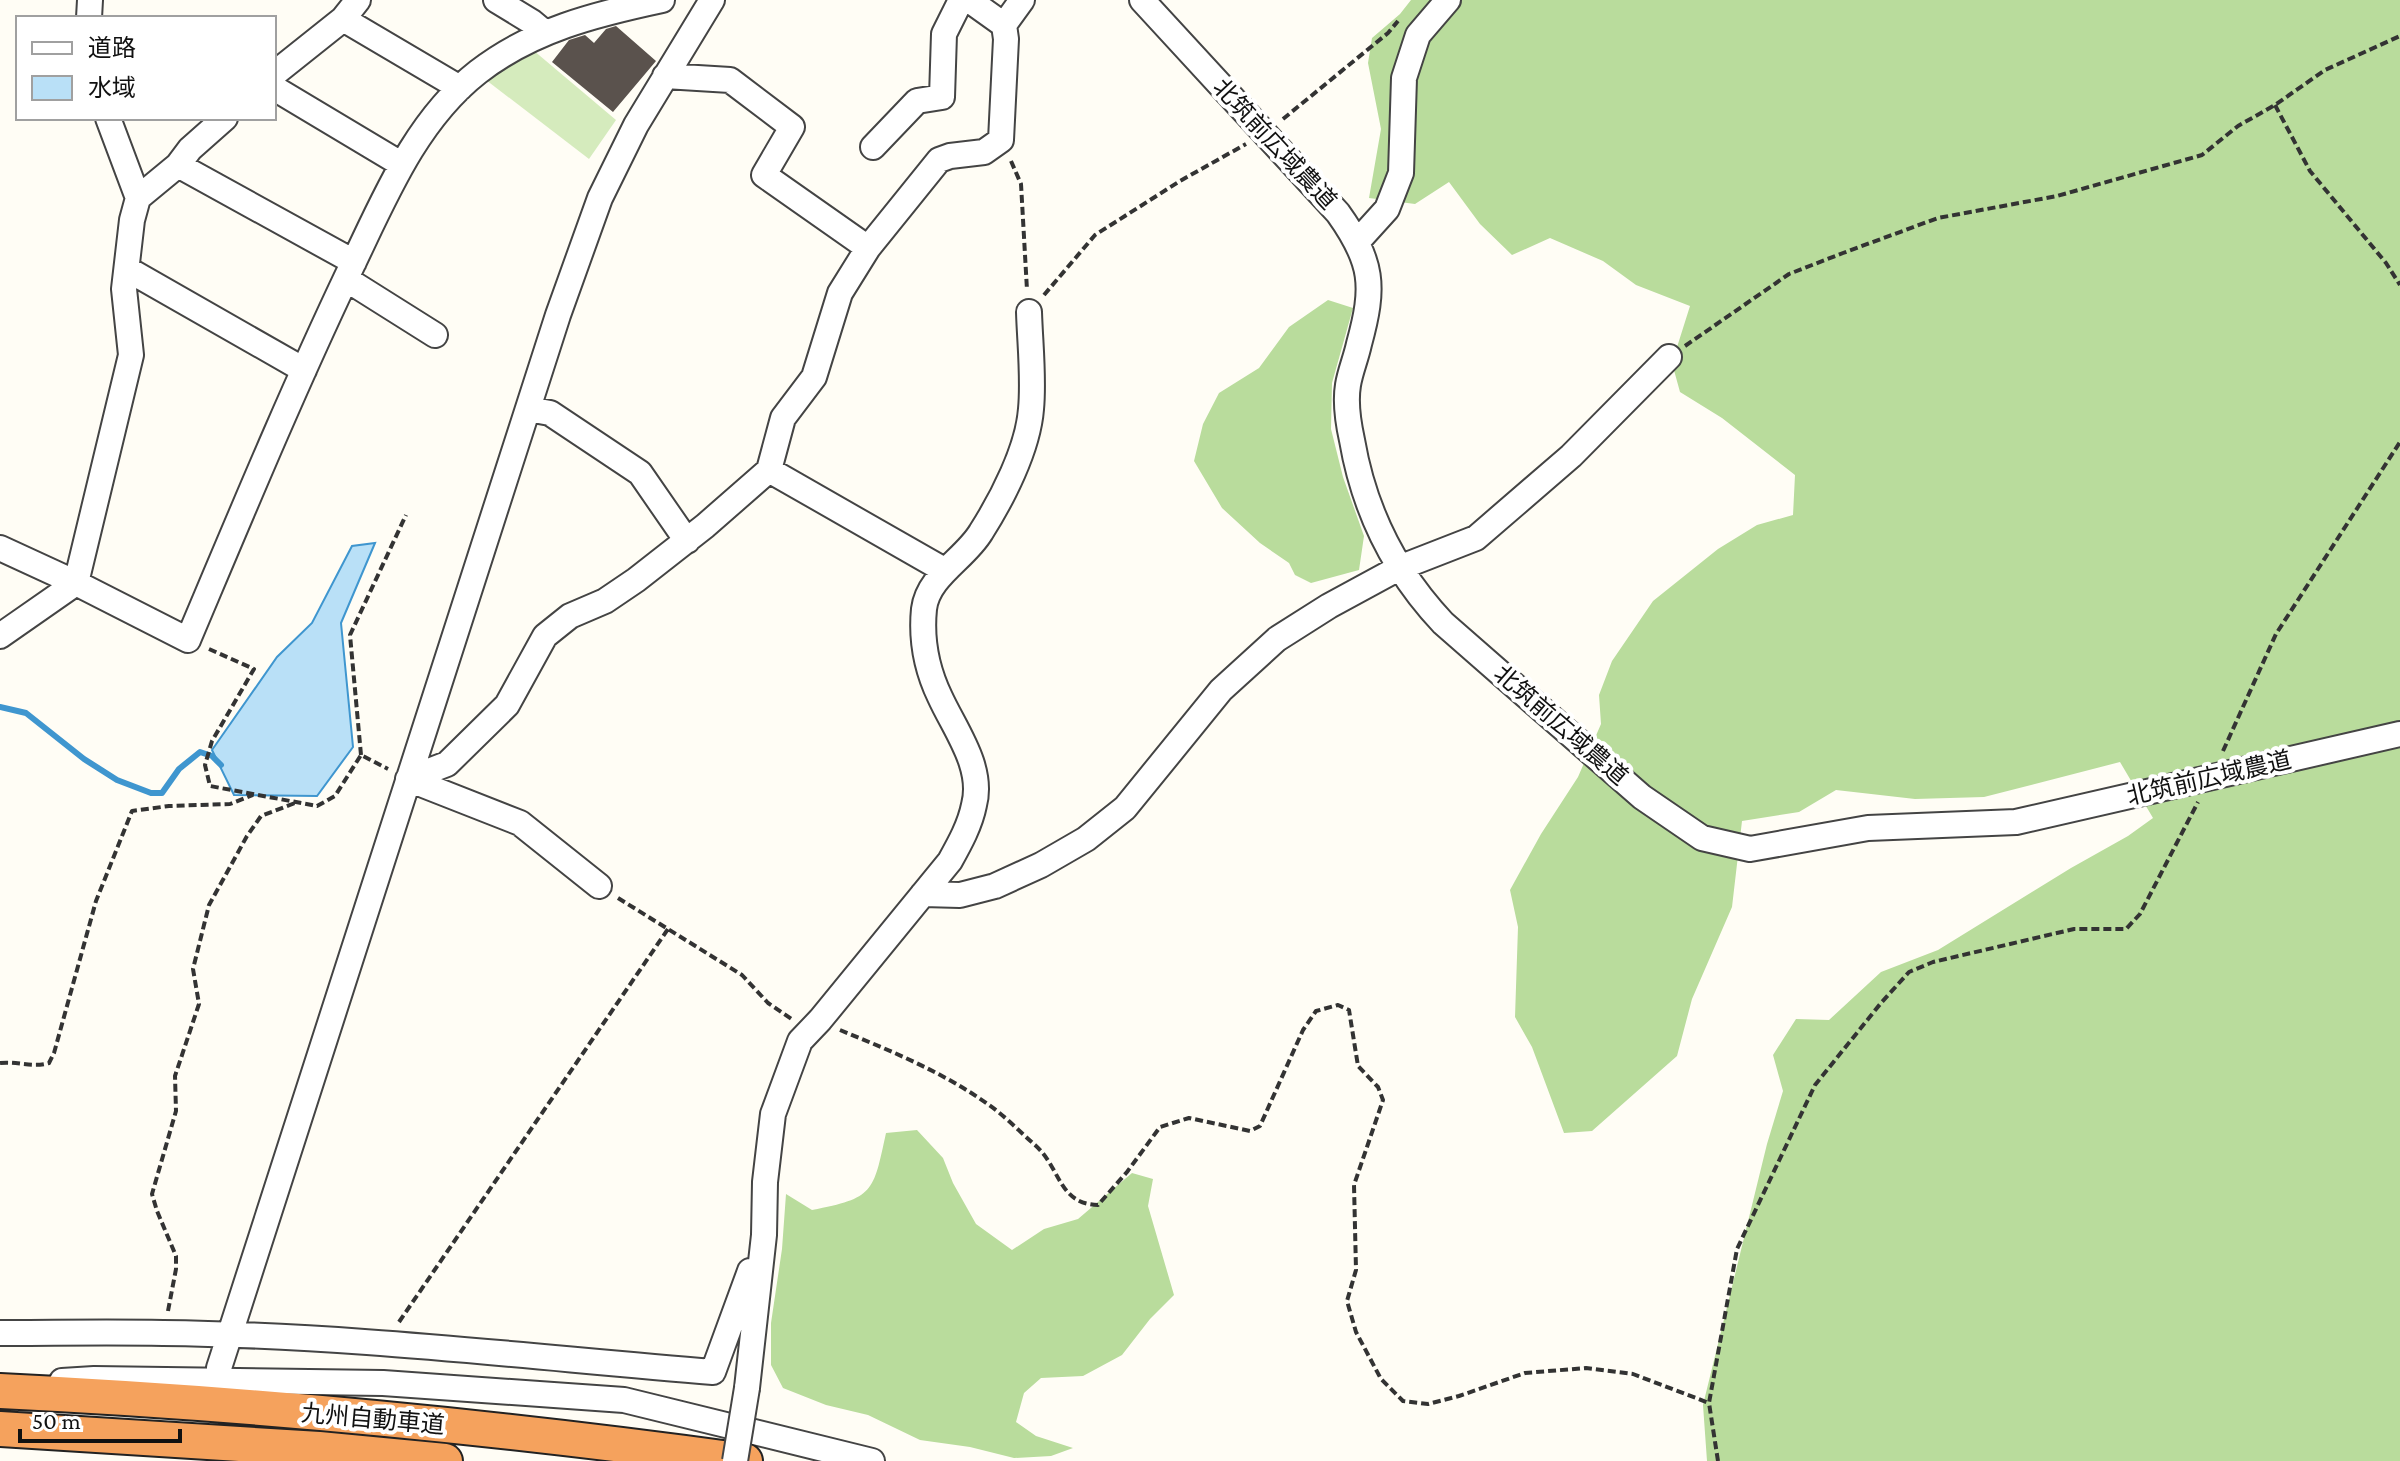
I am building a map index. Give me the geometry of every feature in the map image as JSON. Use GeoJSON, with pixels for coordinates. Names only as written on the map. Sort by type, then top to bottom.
{"type":"FeatureCollection","features":[{"type":"Feature","properties":{"kind":"highway","name":"九州自動車道"},"geometry":{"type":"LineString","coordinates":[[0,1388],[311,1412],[590,1440],[745,1461]]}},
{"type":"Feature","properties":{"kind":"highway","name":"九州自動車道"},"geometry":{"type":"LineString","coordinates":[[0,1429],[319,1449],[445,1461]]}},
{"type":"Feature","properties":{"kind":"street"},"geometry":{"type":"LineString","coordinates":[[496,0],[544,32]]}},
{"type":"Feature","properties":{"kind":"street"},"geometry":{"type":"LineString","coordinates":[[0,548],[188,640],[304,370],[407,152],[460,88],[516,45],[544,32],[607,12],[662,0]]}},
{"type":"Feature","properties":{"kind":"street"},"geometry":{"type":"LineString","coordinates":[[873,147],[917,101],[942,97],[944,34],[961,0]]}},
{"type":"Feature","properties":{"kind":"street"},"geometry":{"type":"LineString","coordinates":[[969,0],[1004,25]]}},
{"type":"Feature","properties":{"kind":"street"},"geometry":{"type":"LineString","coordinates":[[408,779],[447,764],[507,705],[545,636],[570,616],[605,601],[626,587],[687,541],[769,470],[783,418],[814,377],[840,293],[868,248],[939,160],[984,152],[1001,140],[1004,25],[1022,0]]}},
{"type":"Feature","properties":{"kind":"street","name":"北筑前広域農道"},"geometry":{"type":"LineString","coordinates":[[1142,0],[1338,213],[1358,241],[1371,293],[1348,386],[1348,418],[1361,481],[1373,516],[1399,568],[1418,596],[1443,623],[1642,797],[1702,838],[1750,849],[1868,828],[2016,822],[2400,734]]}},
{"type":"Feature","properties":{"kind":"street"},"geometry":{"type":"LineString","coordinates":[[1358,241],[1387,209],[1401,173],[1404,78],[1418,35],[1448,0]]}},
{"type":"Feature","properties":{"kind":"street"},"geometry":{"type":"LineString","coordinates":[[219,1368],[528,409],[600,198],[636,125],[707,2]]}},
{"type":"Feature","properties":{"kind":"street"},"geometry":{"type":"LineString","coordinates":[[276,72],[351,9],[460,88]]}},
{"type":"Feature","properties":{"kind":"street"},"geometry":{"type":"LineString","coordinates":[[665,76],[730,80],[792,127],[764,175],[868,248]]}},
{"type":"Feature","properties":{"kind":"street"},"geometry":{"type":"LineString","coordinates":[[276,89],[401,164]]}},
{"type":"Feature","properties":{"kind":"street"},"geometry":{"type":"LineString","coordinates":[[109,120],[138,198]]}},
{"type":"Feature","properties":{"kind":"street"},"geometry":{"type":"LineString","coordinates":[[0,636],[76,583],[131,355],[124,289],[132,220],[138,198],[178,165],[190,149],[223,120]]}},
{"type":"Feature","properties":{"kind":"street"},"geometry":{"type":"LineString","coordinates":[[178,165],[350,270],[435,335]]}},
{"type":"Feature","properties":{"kind":"street"},"geometry":{"type":"LineString","coordinates":[[127,269],[304,370]]}},
{"type":"Feature","properties":{"kind":"street"},"geometry":{"type":"LineString","coordinates":[[735,1461],[747,1388],[764,1235],[765,1182],[773,1114],[800,1041],[950,861],[975,804],[973,767],[939,695],[923,645],[924,605],[944,570],[966,553],[981,533],[1024,447],[1031,410],[1029,312]]}},
{"type":"Feature","properties":{"kind":"street"},"geometry":{"type":"LineString","coordinates":[[923,894],[960,895],[995,886],[1041,865],[1086,839],[1125,808],[1221,690],[1277,639],[1399,568],[1476,538],[1571,456],[1669,357]]}},
{"type":"Feature","properties":{"kind":"street"},"geometry":{"type":"LineString","coordinates":[[528,409],[550,413],[640,473],[687,541]]}},
{"type":"Feature","properties":{"kind":"street"},"geometry":{"type":"LineString","coordinates":[[769,470],[944,570]]}},
{"type":"Feature","properties":{"kind":"street"},"geometry":{"type":"LineString","coordinates":[[408,779],[520,823],[599,886]]}},
{"type":"Feature","properties":{"kind":"street"},"geometry":{"type":"LineString","coordinates":[[0,1333],[230,1335],[384,1344],[713,1372],[764,1235]]}},
{"type":"Feature","properties":{"kind":"street"},"geometry":{"type":"LineString","coordinates":[[0,1388],[94,1379],[383,1383],[624,1400],[872,1461]]}},
{"type":"Feature","properties":{"kind":"street"},"geometry":{"type":"LineString","coordinates":[[104,1436],[229,1461]]}},
{"type":"Feature","properties":{"kind":"path"},"geometry":{"type":"LineString","coordinates":[[1029,312],[1095,235],[1180,181],[1237,151],[1284,119],[1388,33],[1407,11]]}},
{"type":"Feature","properties":{"kind":"path"},"geometry":{"type":"LineString","coordinates":[[1669,357],[1789,274],[1938,218],[2057,196],[2202,155],[2238,126],[2325,70],[2400,36]]}},
{"type":"Feature","properties":{"kind":"path"},"geometry":{"type":"LineString","coordinates":[[2275,105],[2310,171],[2386,263],[2400,285]]}},
{"type":"Feature","properties":{"kind":"path"},"geometry":{"type":"LineString","coordinates":[[1001,140],[1021,184],[1029,312]]}},
{"type":"Feature","properties":{"kind":"path"},"geometry":{"type":"LineString","coordinates":[[1718,1461],[1709,1403],[1737,1249],[1815,1085],[1909,972],[1933,962],[2074,929],[2126,929],[2140,914],[2211,778],[2276,634],[2400,442]]}},
{"type":"Feature","properties":{"kind":"path"},"geometry":{"type":"LineString","coordinates":[[188,640],[254,669],[212,741],[205,765],[210,786],[317,806],[335,796],[361,755],[350,635],[406,515]]}},
{"type":"Feature","properties":{"kind":"path"},"geometry":{"type":"LineString","coordinates":[[361,755],[408,779]]}},
{"type":"Feature","properties":{"kind":"path"},"geometry":{"type":"LineString","coordinates":[[0,1063],[13,1061],[37,1066],[49,1063],[96,901],[132,811],[230,804],[253,795]]}},
{"type":"Feature","properties":{"kind":"path"},"geometry":{"type":"LineString","coordinates":[[164,1333],[176,1256],[152,1194],[176,1111],[175,1076],[199,1004],[193,969],[196,956],[209,905],[247,836],[261,816],[295,803]]}},
{"type":"Feature","properties":{"kind":"path"},"geometry":{"type":"LineString","coordinates":[[599,886],[742,975],[768,1003],[815,1026],[919,1063],[989,1105],[1041,1151],[1072,1199],[1082,1205],[1098,1205],[1160,1127],[1189,1118],[1250,1131],[1260,1126],[1303,1030],[1316,1011],[1338,1005],[1349,1010],[1358,1066],[1378,1087],[1383,1100],[1354,1185],[1356,1270],[1347,1301],[1356,1332],[1381,1379],[1403,1401],[1428,1404],[1525,1373],[1586,1368],[1633,1374],[1709,1403]]}},
{"type":"Feature","properties":{"kind":"path"},"geometry":{"type":"LineString","coordinates":[[384,1344],[668,929]]}},
{"type":"Feature","properties":{"kind":"green space"},"geometry":{"type":"Polygon","coordinates":[[[1411,0],[2400,0],[2400,1461],[1707,1461],[1703,1405],[1767,1144],[1783,1091],[1773,1055],[1796,1019],[1829,1020],[1881,972],[1938,950],[2153,818],[2120,762],[1984,797],[1915,799],[1836,790],[1799,812],[1742,821],[1732,907],[1692,999],[1677,1056],[1592,1131],[1564,1133],[1532,1047],[1515,1017],[1518,927],[1510,890],[1578,777],[1601,724],[1599,695],[1612,661],[1653,601],[1718,549],[1757,525],[1793,515],[1795,475],[1722,418],[1680,392],[1672,363],[1690,306],[1636,285],[1603,261],[1550,238],[1512,255],[1480,224],[1449,182],[1415,204],[1369,198],[1381,129],[1368,63],[1372,38],[1411,0]]]}},
{"type":"Feature","properties":{"kind":"green space"},"geometry":{"type":"Polygon","coordinates":[[[533,50],[616,120],[589,159],[486,80],[501,63],[533,50]]]}},
{"type":"Feature","properties":{"kind":"green space"},"geometry":{"type":"Polygon","coordinates":[[[1328,300],[1353,308],[1332,383],[1331,429],[1343,477],[1364,536],[1359,570],[1311,583],[1295,575],[1289,563],[1260,543],[1222,508],[1194,461],[1203,424],[1219,393],[1259,368],[1289,327],[1328,300]]]}},
{"type":"Feature","properties":{"kind":"green space"},"geometry":{"type":"Polygon","coordinates":[[[917,1130],[943,1158],[976,1224],[1012,1250],[1044,1229],[1078,1219],[1132,1173],[1153,1179],[1148,1206],[1174,1295],[1150,1319],[1122,1355],[1083,1376],[1041,1378],[1024,1393],[1016,1422],[1036,1436],[1073,1448],[1051,1456],[1014,1458],[970,1447],[920,1440],[868,1415],[826,1405],[783,1388],[771,1365],[771,1323],[786,1194],[812,1210],[859,1196],[873,1181],[886,1133],[917,1130]]]}},
{"type":"Feature","properties":{"kind":"water"},"geometry":{"type":"Polygon","coordinates":[[[375,543],[341,623],[353,747],[317,796],[234,795],[212,750],[277,657],[312,623],[352,546],[375,543]]]}},
{"type":"Feature","properties":{"kind":"building"},"geometry":{"type":"Polygon","coordinates":[[[616,26],[656,61],[613,112],[552,62],[569,40],[585,35],[594,43],[606,29],[616,26]]]}},
{"type":"Feature","properties":{"kind":"waterway"},"geometry":{"type":"LineString","coordinates":[[0,707],[26,713],[84,759],[117,780],[151,793],[162,793],[179,769],[200,752],[212,756],[221,765]]}}]}
